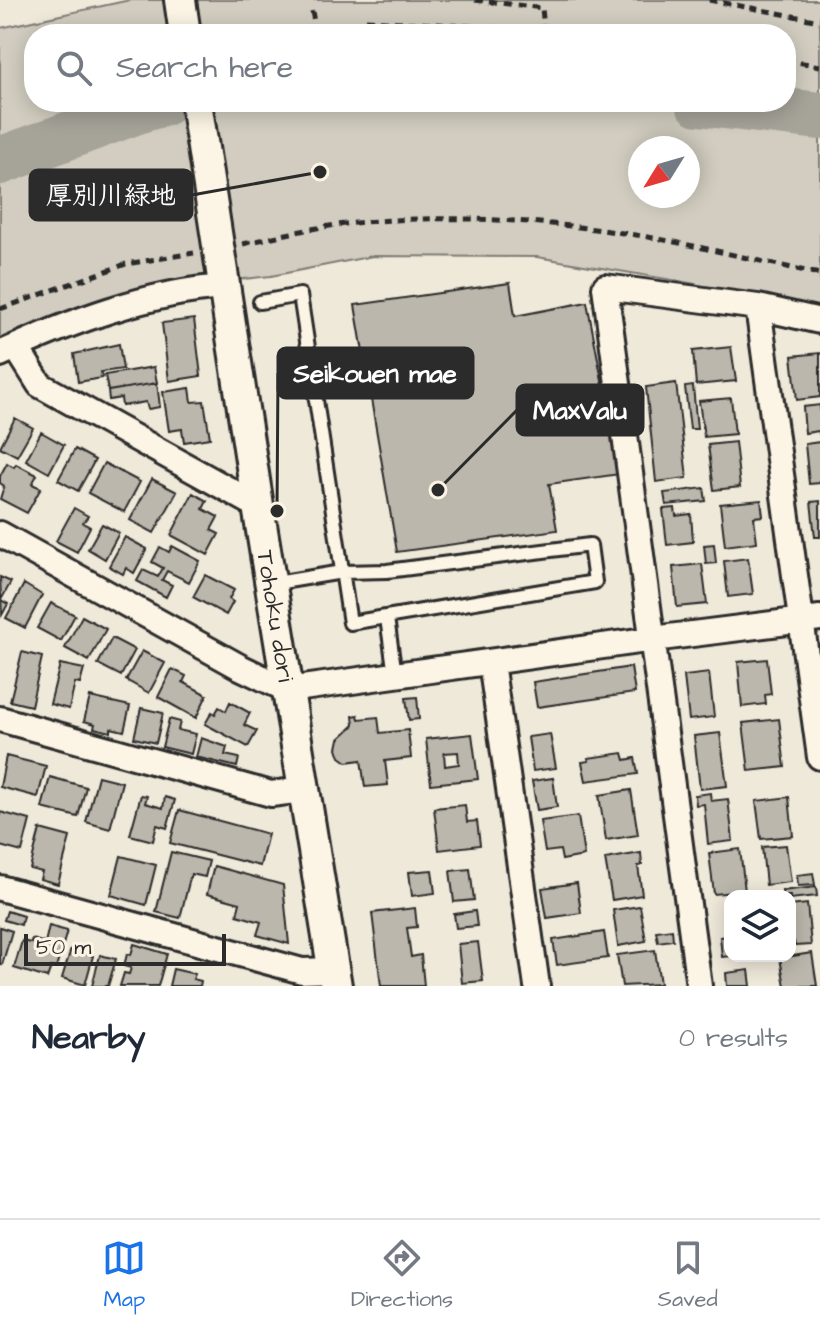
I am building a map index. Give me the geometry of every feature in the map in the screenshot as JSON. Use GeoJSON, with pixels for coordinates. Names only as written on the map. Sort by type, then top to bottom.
{"type":"FeatureCollection","features":[{"type":"Feature","properties":{"kind":"street"},"geometry":{"type":"LineString","coordinates":[[180,0],[184,24]]}},
{"type":"Feature","properties":{"kind":"street","name":"Tohoku dori"},"geometry":{"type":"LineString","coordinates":[[198,112],[334,978]]}},
{"type":"Feature","properties":{"kind":"street"},"geometry":{"type":"LineString","coordinates":[[225,287],[191,289],[112,310],[8,351],[40,385],[258,506]]}},
{"type":"Feature","properties":{"kind":"street"},"geometry":{"type":"LineString","coordinates":[[699,986],[605,287],[758,307],[820,321]]}},
{"type":"Feature","properties":{"kind":"street"},"geometry":{"type":"LineString","coordinates":[[758,307],[811,619],[820,757]]}},
{"type":"Feature","properties":{"kind":"street"},"geometry":{"type":"LineString","coordinates":[[0,534],[240,667],[288,690],[811,619]]}},
{"type":"Feature","properties":{"kind":"street"},"geometry":{"type":"LineString","coordinates":[[491,662],[537,986]]}},
{"type":"Feature","properties":{"kind":"street"},"geometry":{"type":"LineString","coordinates":[[0,719],[271,794],[303,790]]}},
{"type":"Feature","properties":{"kind":"street"},"geometry":{"type":"LineString","coordinates":[[0,888],[334,978]]}},
{"type":"Feature","properties":{"kind":"lane"},"geometry":{"type":"LineString","coordinates":[[260,302],[300,295],[342,572],[350,623],[595,582],[590,545],[387,571],[342,572],[270,584]]}},
{"type":"Feature","properties":{"kind":"lane"},"geometry":{"type":"LineString","coordinates":[[387,618],[395,675]]}},
{"type":"Feature","properties":{"kind":"path"},"geometry":{"type":"LineString","coordinates":[[475,0],[542,8]]}},
{"type":"Feature","properties":{"kind":"path"},"geometry":{"type":"LineString","coordinates":[[540,0],[544,24]]}},
{"type":"Feature","properties":{"kind":"path"},"geometry":{"type":"LineString","coordinates":[[709,0],[820,21]]}},
{"type":"Feature","properties":{"kind":"path"},"geometry":{"type":"LineString","coordinates":[[312,11],[314,24]]}},
{"type":"Feature","properties":{"kind":"path"},"geometry":{"type":"LineString","coordinates":[[366,24],[366,20],[445,24]]}},
{"type":"Feature","properties":{"kind":"path"},"geometry":{"type":"LineString","coordinates":[[796,62],[820,66]]}},
{"type":"Feature","properties":{"kind":"path"},"geometry":{"type":"LineString","coordinates":[[0,309],[126,264],[346,224],[491,221],[552,224],[643,236],[820,274]]}},
{"type":"Feature","properties":{"kind":"shaded area"},"geometry":{"type":"Polygon","coordinates":[[[130,0],[820,0],[820,313],[690,283],[537,257],[373,256],[271,276],[129,291],[0,339],[0,28],[130,0]]]}},
{"type":"Feature","properties":{"kind":"building"},"geometry":{"type":"Polygon","coordinates":[[[510,283],[515,316],[587,302],[620,474],[549,484],[557,530],[397,552],[355,305],[510,283]]]}},
{"type":"Feature","properties":{"kind":"building"},"geometry":{"type":"Polygon","coordinates":[[[194,319],[201,376],[169,381],[162,323],[194,319]]]}},
{"type":"Feature","properties":{"kind":"building"},"geometry":{"type":"Polygon","coordinates":[[[119,344],[123,369],[101,372],[102,378],[78,382],[74,354],[119,344]]]}},
{"type":"Feature","properties":{"kind":"building"},"geometry":{"type":"Polygon","coordinates":[[[731,347],[736,381],[696,385],[693,351],[731,347]]]}},
{"type":"Feature","properties":{"kind":"building"},"geometry":{"type":"Polygon","coordinates":[[[820,353],[820,397],[797,400],[792,356],[820,353]]]}},
{"type":"Feature","properties":{"kind":"building"},"geometry":{"type":"Polygon","coordinates":[[[154,367],[157,383],[108,391],[105,375],[154,367]]]}},
{"type":"Feature","properties":{"kind":"building"},"geometry":{"type":"Polygon","coordinates":[[[157,383],[160,407],[148,409],[146,402],[122,406],[121,398],[109,400],[108,391],[157,383]]]}},
{"type":"Feature","properties":{"kind":"building"},"geometry":{"type":"Polygon","coordinates":[[[676,383],[687,478],[656,482],[646,387],[676,383]]]}},
{"type":"Feature","properties":{"kind":"building"},"geometry":{"type":"Polygon","coordinates":[[[693,386],[697,429],[690,429],[685,387],[693,386]]]}},
{"type":"Feature","properties":{"kind":"building"},"geometry":{"type":"Polygon","coordinates":[[[190,388],[192,402],[204,401],[210,438],[184,442],[182,429],[169,431],[163,392],[190,388]]]}},
{"type":"Feature","properties":{"kind":"building"},"geometry":{"type":"Polygon","coordinates":[[[731,398],[735,434],[704,437],[699,401],[731,398]]]}},
{"type":"Feature","properties":{"kind":"building"},"geometry":{"type":"Polygon","coordinates":[[[820,405],[820,437],[819,431],[805,433],[803,407],[820,405]]]}},
{"type":"Feature","properties":{"kind":"building"},"geometry":{"type":"Polygon","coordinates":[[[15,418],[33,428],[17,456],[0,447],[15,418]]]}},
{"type":"Feature","properties":{"kind":"building"},"geometry":{"type":"Polygon","coordinates":[[[41,432],[64,445],[49,473],[26,460],[41,432]]]}},
{"type":"Feature","properties":{"kind":"building"},"geometry":{"type":"Polygon","coordinates":[[[735,442],[740,487],[714,490],[708,445],[735,442]]]}},
{"type":"Feature","properties":{"kind":"building"},"geometry":{"type":"Polygon","coordinates":[[[820,442],[820,483],[809,484],[805,444],[820,442]]]}},
{"type":"Feature","properties":{"kind":"building"},"geometry":{"type":"Polygon","coordinates":[[[75,449],[95,460],[78,491],[58,480],[75,449]]]}},
{"type":"Feature","properties":{"kind":"building"},"geometry":{"type":"Polygon","coordinates":[[[7,463],[14,467],[16,464],[37,475],[32,484],[41,488],[27,513],[0,499],[4,486],[0,483],[0,476],[7,463]]]}},
{"type":"Feature","properties":{"kind":"building"},"geometry":{"type":"Polygon","coordinates":[[[104,463],[140,482],[124,512],[88,493],[104,463]]]}},
{"type":"Feature","properties":{"kind":"building"},"geometry":{"type":"Polygon","coordinates":[[[152,479],[177,492],[154,533],[130,520],[152,479]]]}},
{"type":"Feature","properties":{"kind":"building"},"geometry":{"type":"Polygon","coordinates":[[[704,488],[706,501],[666,505],[664,493],[704,488]]]}},
{"type":"Feature","properties":{"kind":"building"},"geometry":{"type":"Polygon","coordinates":[[[193,493],[207,501],[203,509],[218,517],[211,530],[219,534],[208,555],[171,535],[193,493]]]}},
{"type":"Feature","properties":{"kind":"building"},"geometry":{"type":"Polygon","coordinates":[[[761,500],[763,516],[754,517],[757,542],[725,546],[720,504],[761,500]]]}},
{"type":"Feature","properties":{"kind":"building"},"geometry":{"type":"Polygon","coordinates":[[[820,501],[820,537],[815,537],[811,502],[820,501]]]}},
{"type":"Feature","properties":{"kind":"building"},"geometry":{"type":"Polygon","coordinates":[[[74,508],[88,516],[83,523],[90,527],[77,552],[56,541],[74,508]]]}},
{"type":"Feature","properties":{"kind":"building"},"geometry":{"type":"Polygon","coordinates":[[[675,508],[676,516],[691,514],[693,542],[667,545],[663,509],[675,508]]]}},
{"type":"Feature","properties":{"kind":"building"},"geometry":{"type":"Polygon","coordinates":[[[102,524],[119,533],[105,559],[88,549],[102,524]]]}},
{"type":"Feature","properties":{"kind":"building"},"geometry":{"type":"Polygon","coordinates":[[[125,537],[147,549],[134,573],[126,568],[123,574],[109,566],[125,537]]]}},
{"type":"Feature","properties":{"kind":"building"},"geometry":{"type":"Polygon","coordinates":[[[714,544],[716,563],[706,564],[704,545],[714,544]]]}},
{"type":"Feature","properties":{"kind":"building"},"geometry":{"type":"Polygon","coordinates":[[[172,546],[200,561],[189,582],[167,571],[162,580],[172,585],[166,597],[137,581],[143,570],[158,577],[163,568],[152,562],[160,547],[169,552],[172,546]]]}},
{"type":"Feature","properties":{"kind":"building"},"geometry":{"type":"Polygon","coordinates":[[[748,558],[753,594],[728,597],[724,561],[748,558]]]}},
{"type":"Feature","properties":{"kind":"building"},"geometry":{"type":"Polygon","coordinates":[[[702,564],[707,604],[677,607],[673,567],[702,564]]]}},
{"type":"Feature","properties":{"kind":"building"},"geometry":{"type":"Polygon","coordinates":[[[205,575],[234,590],[229,599],[233,602],[226,615],[193,597],[205,575]]]}},
{"type":"Feature","properties":{"kind":"building"},"geometry":{"type":"Polygon","coordinates":[[[0,577],[11,582],[1,600],[0,577]]]}},
{"type":"Feature","properties":{"kind":"building"},"geometry":{"type":"Polygon","coordinates":[[[24,584],[42,595],[25,628],[6,618],[24,584]]]}},
{"type":"Feature","properties":{"kind":"building"},"geometry":{"type":"Polygon","coordinates":[[[1,600],[8,604],[2,615],[1,600]]]}},
{"type":"Feature","properties":{"kind":"building"},"geometry":{"type":"Polygon","coordinates":[[[51,603],[75,615],[61,641],[37,628],[51,603]]]}},
{"type":"Feature","properties":{"kind":"building"},"geometry":{"type":"Polygon","coordinates":[[[82,616],[106,629],[89,661],[65,648],[82,616]]]}},
{"type":"Feature","properties":{"kind":"building"},"geometry":{"type":"Polygon","coordinates":[[[112,638],[135,650],[121,676],[98,664],[112,638]]]}},
{"type":"Feature","properties":{"kind":"building"},"geometry":{"type":"Polygon","coordinates":[[[142,651],[165,663],[149,693],[126,680],[142,651]]]}},
{"type":"Feature","properties":{"kind":"building"},"geometry":{"type":"Polygon","coordinates":[[[22,652],[42,657],[31,706],[10,701],[22,652]]]}},
{"type":"Feature","properties":{"kind":"building"},"geometry":{"type":"Polygon","coordinates":[[[767,659],[771,694],[765,695],[766,704],[742,707],[738,662],[767,659]]]}},
{"type":"Feature","properties":{"kind":"building"},"geometry":{"type":"Polygon","coordinates":[[[60,664],[84,669],[80,684],[75,683],[69,709],[50,704],[60,664]]]}},
{"type":"Feature","properties":{"kind":"building"},"geometry":{"type":"Polygon","coordinates":[[[631,667],[635,693],[537,707],[533,682],[631,667]]]}},
{"type":"Feature","properties":{"kind":"building"},"geometry":{"type":"Polygon","coordinates":[[[172,669],[186,676],[183,682],[207,695],[196,718],[158,697],[172,669]]]}},
{"type":"Feature","properties":{"kind":"building"},"geometry":{"type":"Polygon","coordinates":[[[709,673],[714,717],[689,720],[684,676],[709,673]]]}},
{"type":"Feature","properties":{"kind":"building"},"geometry":{"type":"Polygon","coordinates":[[[90,697],[130,706],[124,731],[94,728],[95,724],[84,721],[90,697]]]}},
{"type":"Feature","properties":{"kind":"building"},"geometry":{"type":"Polygon","coordinates":[[[417,697],[419,719],[409,720],[406,698],[417,697]]]}},
{"type":"Feature","properties":{"kind":"building"},"geometry":{"type":"Polygon","coordinates":[[[230,702],[250,713],[244,725],[257,731],[248,747],[205,724],[212,712],[215,714],[219,707],[226,711],[230,702]]]}},
{"type":"Feature","properties":{"kind":"building"},"geometry":{"type":"Polygon","coordinates":[[[141,708],[163,713],[156,743],[134,738],[141,708]]]}},
{"type":"Feature","properties":{"kind":"building"},"geometry":{"type":"Polygon","coordinates":[[[358,715],[359,719],[378,717],[380,733],[408,730],[411,758],[385,761],[388,785],[365,787],[361,760],[347,762],[340,757],[337,748],[339,739],[354,725],[353,716],[358,715]]]}},
{"type":"Feature","properties":{"kind":"building"},"geometry":{"type":"Polygon","coordinates":[[[169,719],[180,722],[178,730],[196,734],[191,754],[162,747],[169,719]]]}},
{"type":"Feature","properties":{"kind":"building"},"geometry":{"type":"Polygon","coordinates":[[[779,719],[785,767],[749,771],[743,723],[779,719]]]}},
{"type":"Feature","properties":{"kind":"building"},"geometry":{"type":"Polygon","coordinates":[[[720,733],[727,786],[700,789],[694,736],[720,733]]]}},
{"type":"Feature","properties":{"kind":"building"},"geometry":{"type":"Polygon","coordinates":[[[472,734],[478,779],[431,784],[426,739],[472,734]],[[458,752],[444,753],[445,766],[459,764],[458,752]]]}},
{"type":"Feature","properties":{"kind":"building"},"geometry":{"type":"Polygon","coordinates":[[[550,734],[556,768],[533,771],[528,737],[550,734]]]}},
{"type":"Feature","properties":{"kind":"building"},"geometry":{"type":"Polygon","coordinates":[[[201,738],[227,747],[225,755],[239,758],[237,767],[196,757],[201,738]]]}},
{"type":"Feature","properties":{"kind":"building"},"geometry":{"type":"Polygon","coordinates":[[[623,753],[625,760],[635,758],[638,774],[586,781],[582,762],[589,761],[588,758],[623,753]]]}},
{"type":"Feature","properties":{"kind":"building"},"geometry":{"type":"Polygon","coordinates":[[[6,756],[46,766],[38,797],[0,787],[6,756]]]}},
{"type":"Feature","properties":{"kind":"building"},"geometry":{"type":"Polygon","coordinates":[[[98,776],[122,782],[110,829],[86,822],[98,776]]]}},
{"type":"Feature","properties":{"kind":"building"},"geometry":{"type":"Polygon","coordinates":[[[50,777],[86,787],[78,817],[42,808],[50,777]]]}},
{"type":"Feature","properties":{"kind":"building"},"geometry":{"type":"Polygon","coordinates":[[[553,778],[557,807],[537,810],[532,781],[553,778]]]}},
{"type":"Feature","properties":{"kind":"building"},"geometry":{"type":"Polygon","coordinates":[[[631,790],[638,835],[606,840],[599,795],[631,790]]]}},
{"type":"Feature","properties":{"kind":"building"},"geometry":{"type":"Polygon","coordinates":[[[710,793],[711,801],[728,799],[733,841],[708,844],[704,804],[696,805],[695,795],[710,793]]]}},
{"type":"Feature","properties":{"kind":"building"},"geometry":{"type":"Polygon","coordinates":[[[141,795],[147,796],[145,803],[163,808],[165,797],[175,800],[167,828],[157,825],[153,841],[130,835],[141,795]]]}},
{"type":"Feature","properties":{"kind":"building"},"geometry":{"type":"Polygon","coordinates":[[[789,797],[793,836],[761,839],[756,801],[789,797]]]}},
{"type":"Feature","properties":{"kind":"building"},"geometry":{"type":"Polygon","coordinates":[[[465,805],[467,822],[477,821],[480,845],[439,850],[434,808],[465,805]]]}},
{"type":"Feature","properties":{"kind":"building"},"geometry":{"type":"Polygon","coordinates":[[[179,810],[268,834],[260,866],[170,843],[179,810]]]}},
{"type":"Feature","properties":{"kind":"building"},"geometry":{"type":"Polygon","coordinates":[[[0,812],[30,820],[22,852],[0,846],[0,812]]]}},
{"type":"Feature","properties":{"kind":"building"},"geometry":{"type":"Polygon","coordinates":[[[578,816],[584,856],[562,860],[560,850],[545,852],[540,821],[578,816]]]}},
{"type":"Feature","properties":{"kind":"building"},"geometry":{"type":"Polygon","coordinates":[[[40,829],[70,837],[58,884],[40,879],[42,872],[30,869],[40,829]]]}},
{"type":"Feature","properties":{"kind":"building"},"geometry":{"type":"Polygon","coordinates":[[[786,845],[791,882],[766,885],[762,847],[786,845]]]}},
{"type":"Feature","properties":{"kind":"building"},"geometry":{"type":"Polygon","coordinates":[[[740,849],[745,890],[724,890],[724,893],[714,894],[709,853],[740,849]]]}},
{"type":"Feature","properties":{"kind":"building"},"geometry":{"type":"Polygon","coordinates":[[[171,852],[209,861],[205,877],[191,874],[180,918],[156,912],[171,852]]]}},
{"type":"Feature","properties":{"kind":"building"},"geometry":{"type":"Polygon","coordinates":[[[641,853],[642,865],[638,866],[642,895],[612,900],[605,859],[641,853]]]}},
{"type":"Feature","properties":{"kind":"building"},"geometry":{"type":"Polygon","coordinates":[[[121,856],[156,865],[146,905],[111,895],[121,856]]]}},
{"type":"Feature","properties":{"kind":"building"},"geometry":{"type":"Polygon","coordinates":[[[214,866],[283,885],[289,944],[257,935],[261,922],[237,915],[240,903],[207,894],[214,866]]]}},
{"type":"Feature","properties":{"kind":"building"},"geometry":{"type":"Polygon","coordinates":[[[470,869],[474,900],[454,902],[450,871],[470,869]]]}},
{"type":"Feature","properties":{"kind":"building"},"geometry":{"type":"Polygon","coordinates":[[[432,870],[435,893],[412,896],[409,872],[432,870]]]}},
{"type":"Feature","properties":{"kind":"building"},"geometry":{"type":"Polygon","coordinates":[[[813,873],[815,885],[798,886],[797,875],[813,873]]]}},
{"type":"Feature","properties":{"kind":"building"},"geometry":{"type":"Polygon","coordinates":[[[577,883],[581,913],[547,918],[542,888],[577,883]]]}},
{"type":"Feature","properties":{"kind":"building"},"geometry":{"type":"Polygon","coordinates":[[[816,887],[817,896],[796,898],[796,890],[790,890],[816,887]]]}},
{"type":"Feature","properties":{"kind":"building"},"geometry":{"type":"Polygon","coordinates":[[[807,904],[811,945],[796,946],[796,905],[807,904]]]}},
{"type":"Feature","properties":{"kind":"building"},"geometry":{"type":"Polygon","coordinates":[[[640,906],[646,941],[618,946],[613,910],[640,906]]]}},
{"type":"Feature","properties":{"kind":"building"},"geometry":{"type":"Polygon","coordinates":[[[415,908],[417,927],[407,928],[411,957],[421,955],[424,986],[381,986],[372,913],[415,908]]]}},
{"type":"Feature","properties":{"kind":"building"},"geometry":{"type":"Polygon","coordinates":[[[7,911],[23,916],[21,925],[4,920],[7,911]]]}},
{"type":"Feature","properties":{"kind":"building"},"geometry":{"type":"Polygon","coordinates":[[[475,911],[477,926],[456,928],[454,914],[475,911]]]}},
{"type":"Feature","properties":{"kind":"building"},"geometry":{"type":"Polygon","coordinates":[[[49,926],[67,931],[56,968],[51,967],[47,978],[14,968],[22,941],[31,943],[32,939],[45,943],[49,926]]]}},
{"type":"Feature","properties":{"kind":"building"},"geometry":{"type":"Polygon","coordinates":[[[0,927],[12,931],[2,965],[0,964],[0,927]]]}},
{"type":"Feature","properties":{"kind":"building"},"geometry":{"type":"Polygon","coordinates":[[[672,929],[673,940],[658,942],[656,931],[672,929]]]}},
{"type":"Feature","properties":{"kind":"building"},"geometry":{"type":"Polygon","coordinates":[[[604,932],[608,958],[557,965],[553,940],[604,932]]]}},
{"type":"Feature","properties":{"kind":"building"},"geometry":{"type":"Polygon","coordinates":[[[720,937],[724,937],[724,957],[722,957],[720,937]]]}},
{"type":"Feature","properties":{"kind":"building"},"geometry":{"type":"Polygon","coordinates":[[[478,942],[483,981],[462,983],[458,944],[478,942]]]}},
{"type":"Feature","properties":{"kind":"building"},"geometry":{"type":"Polygon","coordinates":[[[134,944],[167,954],[158,986],[120,986],[124,973],[129,974],[131,968],[124,966],[134,944]]]}},
{"type":"Feature","properties":{"kind":"building"},"geometry":{"type":"Polygon","coordinates":[[[71,949],[93,956],[85,985],[62,978],[71,949]]]}},
{"type":"Feature","properties":{"kind":"building"},"geometry":{"type":"Polygon","coordinates":[[[655,950],[660,984],[622,986],[617,955],[655,950]]]}},
{"type":"Feature","properties":{"kind":"building"},"geometry":{"type":"Polygon","coordinates":[[[812,953],[817,986],[785,986],[781,962],[796,962],[796,956],[812,953]]]}},
{"type":"Feature","properties":{"kind":"building"},"geometry":{"type":"Polygon","coordinates":[[[100,955],[116,959],[108,986],[92,986],[100,955]]]}},
{"type":"Feature","properties":{"kind":"building"},"geometry":{"type":"Polygon","coordinates":[[[173,969],[195,974],[193,979],[201,981],[200,986],[169,986],[173,969]]]}},
{"type":"Feature","properties":{"kind":"building"},"geometry":{"type":"Polygon","coordinates":[[[749,970],[751,986],[727,986],[726,973],[749,970]]]}},
{"type":"Feature","properties":{"kind":"waterway"},"geometry":{"type":"LineString","coordinates":[[0,161],[132,112]]}},
{"type":"Feature","properties":{"kind":"waterway"},"geometry":{"type":"LineString","coordinates":[[785,112],[820,116]]}},
{"type":"Feature","properties":{"kind":"place","name":"厚別川緑地"},"geometry":{"type":"Point","coordinates":[320,172]}},
{"type":"Feature","properties":{"kind":"place","name":"MaxValu"},"geometry":{"type":"Point","coordinates":[438,490]}},
{"type":"Feature","properties":{"kind":"place","name":"Seikouen mae"},"geometry":{"type":"Point","coordinates":[277,511]}}]}
